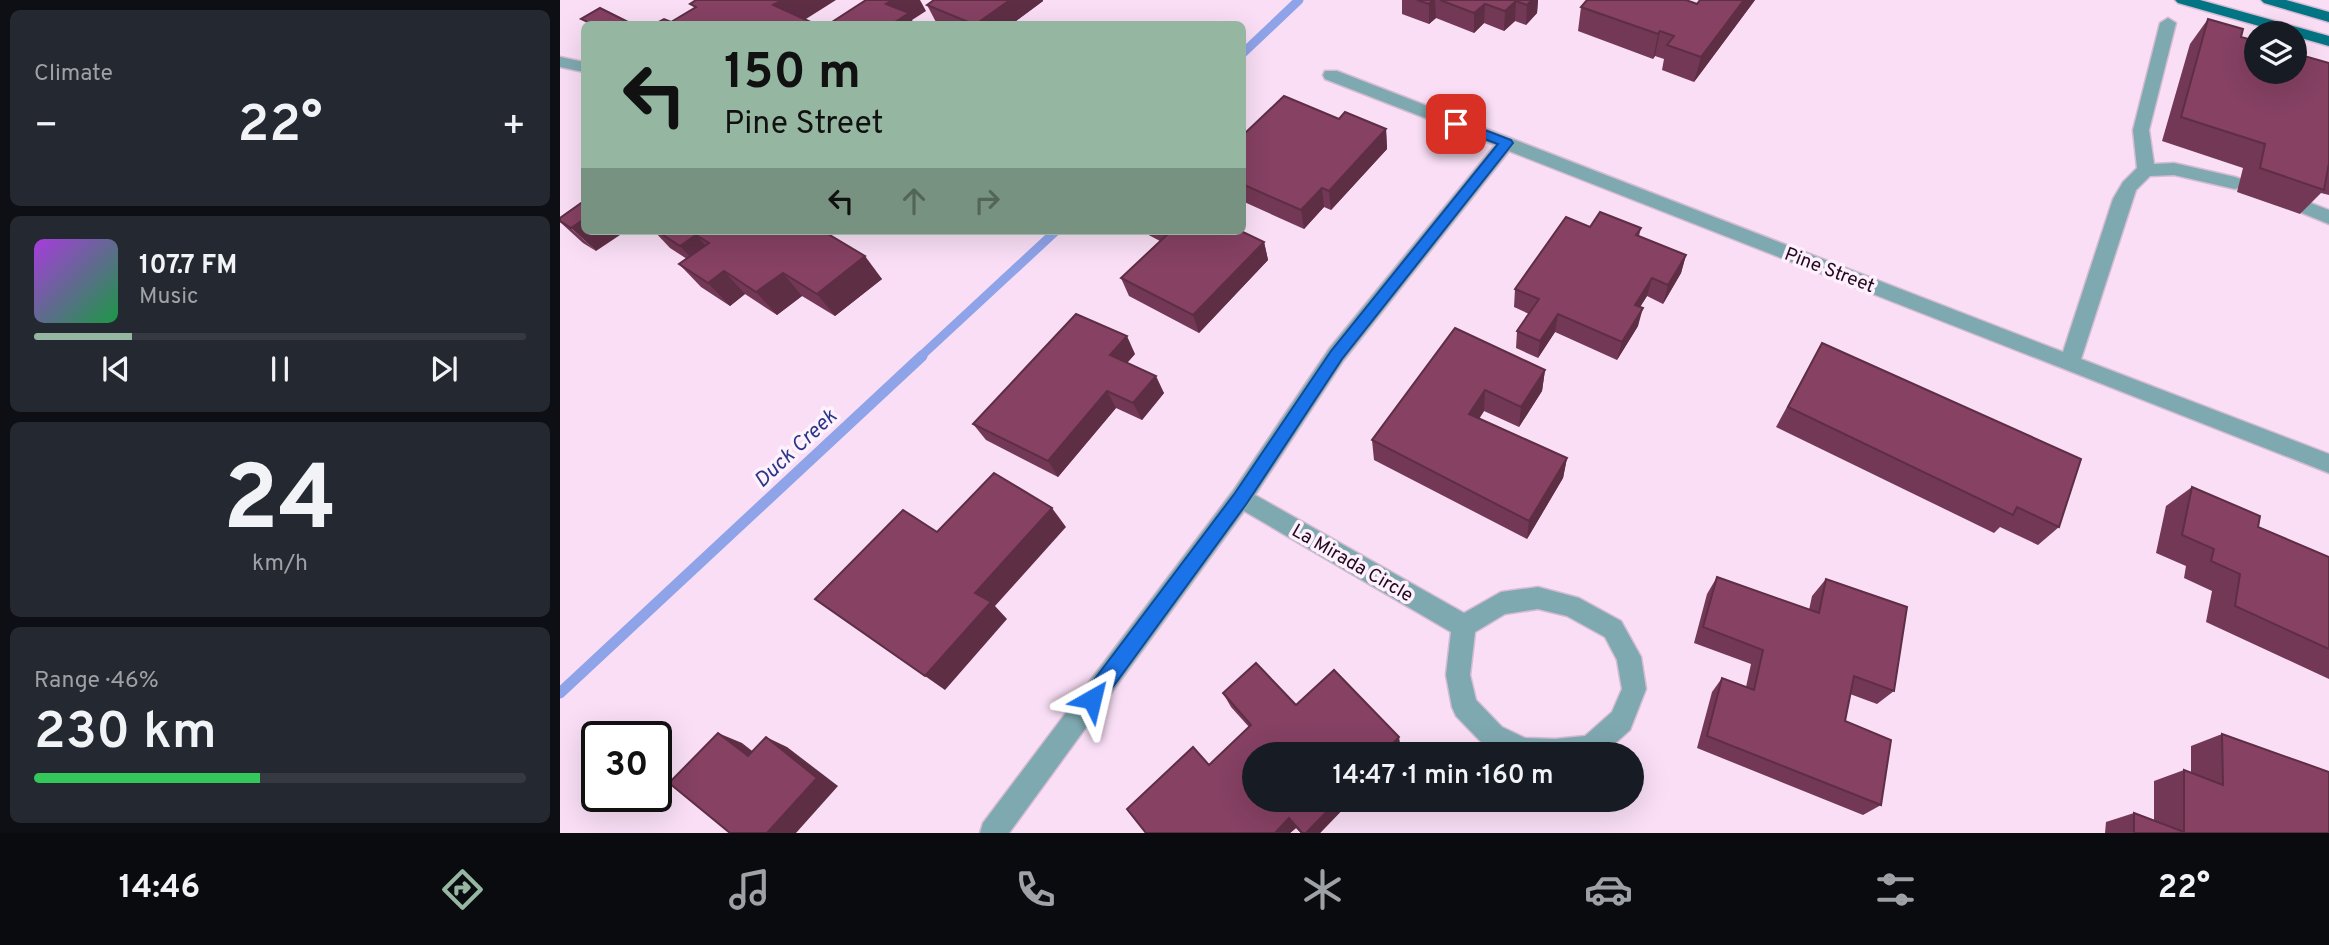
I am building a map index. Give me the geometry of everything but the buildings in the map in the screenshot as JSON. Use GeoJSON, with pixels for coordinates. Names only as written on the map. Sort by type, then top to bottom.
{"type":"FeatureCollection","features":[{"type":"Feature","properties":{"kind":"main road"},"geometry":{"type":"LineString","coordinates":[[2183,0],[2329,41]]}},
{"type":"Feature","properties":{"kind":"main road"},"geometry":{"type":"LineString","coordinates":[[2269,0],[2329,17]]}},
{"type":"Feature","properties":{"kind":"street"},"geometry":{"type":"LineString","coordinates":[[2146,170],[2141,130],[2168,23]]}},
{"type":"Feature","properties":{"kind":"street"},"geometry":{"type":"LineString","coordinates":[[560,62],[581,66]]}},
{"type":"Feature","properties":{"kind":"street","name":"Pine Street"},"geometry":{"type":"LineString","coordinates":[[1331,75],[2329,464]]}},
{"type":"Feature","properties":{"kind":"street"},"geometry":{"type":"LineString","coordinates":[[993,833],[1241,498],[1336,355],[1506,143]]}},
{"type":"Feature","properties":{"kind":"street"},"geometry":{"type":"LineString","coordinates":[[2070,363],[2122,200],[2129,186],[2146,170],[2174,169],[2235,183]]}},
{"type":"Feature","properties":{"kind":"street"},"geometry":{"type":"LineString","coordinates":[[2308,208],[2329,217]]}},
{"type":"Feature","properties":{"kind":"street","name":"La Mirada Circle"},"geometry":{"type":"LineString","coordinates":[[1241,498],[1464,626]]}},
{"type":"Feature","properties":{"kind":"street"},"geometry":{"type":"LineString","coordinates":[[1538,598],[1571,606],[1612,629],[1629,657],[1634,689],[1620,721],[1591,748],[1555,752],[1523,751],[1493,736],[1465,707],[1458,674],[1464,626],[1501,603],[1538,598]]}},
{"type":"Feature","properties":{"kind":"waterway","name":"Duck Creek"},"geometry":{"type":"LineString","coordinates":[[1246,50],[1299,0]]}},
{"type":"Feature","properties":{"kind":"waterway","name":"Duck Creek"},"geometry":{"type":"LineString","coordinates":[[920,357],[1052,235]]}},
{"type":"Feature","properties":{"kind":"waterway","name":"Duck Creek"},"geometry":{"type":"LineString","coordinates":[[560,693],[922,356]]}},
{"type":"Feature","properties":{"kind":"route"},"geometry":{"type":"LineString","coordinates":[[1092,699],[1241,498],[1336,355],[1506,143],[1456,124]]}}]}
